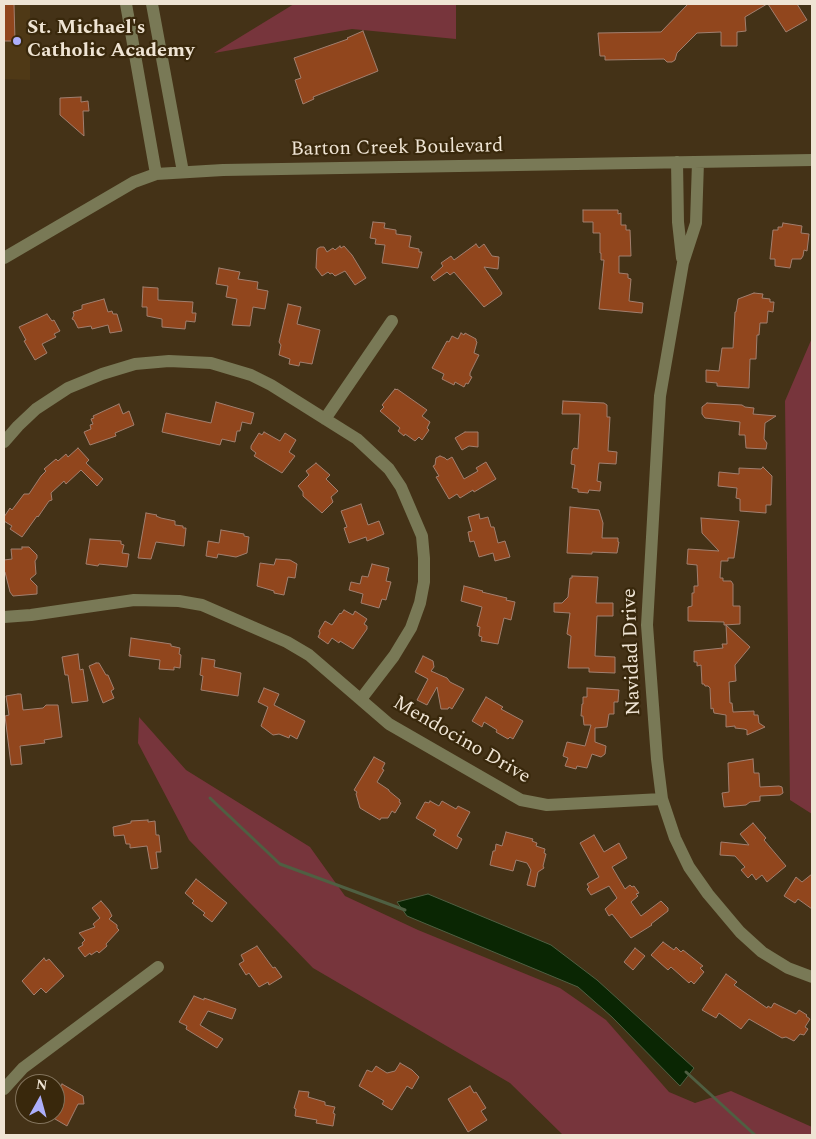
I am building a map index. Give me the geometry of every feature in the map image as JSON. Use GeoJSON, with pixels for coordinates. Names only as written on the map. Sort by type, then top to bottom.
{"type":"FeatureCollection","features":[{"type":"Feature","properties":{"kind":"street"},"geometry":{"type":"LineString","coordinates":[[126,4],[156,174]]}},
{"type":"Feature","properties":{"kind":"street"},"geometry":{"type":"LineString","coordinates":[[152,4],[183,172]]}},
{"type":"Feature","properties":{"kind":"street","name":"Barton Creek Boulevard"},"geometry":{"type":"LineString","coordinates":[[4,258],[134,182],[156,174],[223,170],[812,160]]}},
{"type":"Feature","properties":{"kind":"street","name":"Navidad Drive"},"geometry":{"type":"LineString","coordinates":[[677,162],[678,222],[683,263]]}},
{"type":"Feature","properties":{"kind":"street","name":"Navidad Drive"},"geometry":{"type":"LineString","coordinates":[[698,162],[696,223],[683,263],[660,396],[647,625],[662,800],[675,838],[689,867],[708,894],[740,932],[762,952],[788,968],[812,977]]}},
{"type":"Feature","properties":{"kind":"street"},"geometry":{"type":"LineString","coordinates":[[325,419],[392,321]]}},
{"type":"Feature","properties":{"kind":"street"},"geometry":{"type":"LineString","coordinates":[[4,442],[36,410],[68,388],[102,374],[135,364],[169,361],[211,363],[251,375],[271,384],[357,439],[389,470],[408,500],[422,536],[424,582],[420,603],[411,628],[394,656],[361,699]]}},
{"type":"Feature","properties":{"kind":"street","name":"Mendocino Drive"},"geometry":{"type":"LineString","coordinates":[[4,617],[31,615],[134,600],[180,601],[202,605],[287,642],[309,655],[389,724],[521,800],[547,805],[662,800]]}},
{"type":"Feature","properties":{"kind":"street"},"geometry":{"type":"LineString","coordinates":[[4,1089],[23,1068],[158,967]]}},
{"type":"Feature","properties":{"kind":"shaded area","name":"St. Michael's Catholic Academy"},"geometry":{"type":"Polygon","coordinates":[[[4,4],[30,4],[30,80],[4,79],[4,4]]]}},
{"type":"Feature","properties":{"kind":"shaded area"},"geometry":{"type":"Polygon","coordinates":[[[294,4],[456,4],[456,39],[352,29],[214,53],[294,4]]]}},
{"type":"Feature","properties":{"kind":"shaded area"},"geometry":{"type":"Polygon","coordinates":[[[812,338],[812,814],[790,800],[785,401],[812,338]]]}},
{"type":"Feature","properties":{"kind":"shaded area"},"geometry":{"type":"Polygon","coordinates":[[[139,717],[186,770],[310,847],[345,896],[418,930],[560,988],[606,1020],[669,1092],[695,1103],[731,1091],[812,1127],[812,1135],[563,1135],[510,1083],[313,968],[189,840],[138,743],[139,717]]]}},
{"type":"Feature","properties":{"kind":"shaded area"},"geometry":{"type":"Polygon","coordinates":[[[428,894],[551,945],[597,980],[694,1068],[680,1086],[612,1017],[578,987],[407,916],[397,902],[428,894]]]}},
{"type":"Feature","properties":{"kind":"building"},"geometry":{"type":"Polygon","coordinates":[[[4,4],[14,4],[15,41],[4,41],[4,4]]]}},
{"type":"Feature","properties":{"kind":"building"},"geometry":{"type":"Polygon","coordinates":[[[688,4],[767,4],[745,17],[746,31],[737,32],[737,46],[721,46],[721,32],[697,33],[677,53],[675,60],[672,62],[667,62],[664,59],[605,60],[605,56],[600,56],[598,33],[661,32],[688,4]]]}},
{"type":"Feature","properties":{"kind":"building"},"geometry":{"type":"Polygon","coordinates":[[[768,4],[797,4],[807,20],[786,32],[768,4]]]}},
{"type":"Feature","properties":{"kind":"building"},"geometry":{"type":"Polygon","coordinates":[[[363,31],[378,71],[313,97],[314,99],[303,104],[295,80],[301,78],[294,58],[348,39],[363,31]]]}},
{"type":"Feature","properties":{"kind":"building"},"geometry":{"type":"Polygon","coordinates":[[[81,97],[81,102],[88,101],[89,111],[83,111],[84,136],[60,115],[60,98],[81,97]]]}},
{"type":"Feature","properties":{"kind":"building"},"geometry":{"type":"Polygon","coordinates":[[[583,210],[618,210],[618,214],[621,213],[621,225],[626,225],[626,230],[630,230],[631,256],[619,256],[619,273],[628,274],[628,278],[631,279],[629,301],[643,303],[642,313],[599,309],[604,260],[601,260],[600,233],[593,233],[593,222],[583,222],[583,210]]]}},
{"type":"Feature","properties":{"kind":"building"},"geometry":{"type":"Polygon","coordinates":[[[373,222],[385,223],[384,228],[396,230],[396,234],[411,236],[409,247],[419,249],[419,252],[422,252],[418,268],[382,263],[385,245],[375,244],[376,239],[370,238],[373,222]]]}},
{"type":"Feature","properties":{"kind":"building"},"geometry":{"type":"Polygon","coordinates":[[[783,223],[802,226],[801,233],[809,234],[807,251],[804,250],[801,259],[792,259],[790,268],[775,266],[775,259],[770,259],[773,230],[778,230],[778,227],[782,227],[783,223]]]}},
{"type":"Feature","properties":{"kind":"building"},"geometry":{"type":"Polygon","coordinates":[[[476,244],[479,248],[484,244],[492,256],[499,257],[498,269],[484,267],[502,293],[484,307],[454,272],[450,275],[447,272],[434,281],[431,277],[443,266],[441,263],[451,256],[454,260],[476,244]]]}},
{"type":"Feature","properties":{"kind":"building"},"geometry":{"type":"Polygon","coordinates":[[[340,246],[341,248],[344,246],[352,255],[366,278],[355,285],[345,271],[335,276],[328,272],[322,276],[316,268],[317,249],[324,247],[327,252],[333,248],[335,250],[340,246]]]}},
{"type":"Feature","properties":{"kind":"building"},"geometry":{"type":"Polygon","coordinates":[[[219,268],[240,272],[238,279],[258,282],[257,289],[268,291],[265,309],[253,307],[250,326],[232,325],[237,299],[226,297],[228,286],[216,284],[219,268]]]}},
{"type":"Feature","properties":{"kind":"building"},"geometry":{"type":"Polygon","coordinates":[[[143,287],[158,288],[158,300],[193,302],[192,313],[196,313],[195,322],[186,321],[185,329],[162,327],[162,319],[147,316],[147,307],[142,307],[143,287]]]}},
{"type":"Feature","properties":{"kind":"building"},"geometry":{"type":"Polygon","coordinates":[[[754,293],[763,294],[762,298],[770,299],[770,302],[774,302],[773,312],[768,311],[767,323],[760,323],[759,335],[757,335],[756,359],[750,359],[749,388],[717,386],[717,383],[706,382],[706,370],[719,371],[722,348],[733,348],[735,312],[738,299],[754,293]]]}},
{"type":"Feature","properties":{"kind":"building"},"geometry":{"type":"Polygon","coordinates":[[[104,299],[108,312],[112,311],[113,314],[117,314],[122,331],[110,333],[108,325],[92,329],[91,326],[78,328],[72,319],[73,312],[82,309],[82,305],[104,299]]]}},
{"type":"Feature","properties":{"kind":"building"},"geometry":{"type":"Polygon","coordinates":[[[288,304],[301,307],[297,324],[320,330],[312,364],[300,362],[299,366],[289,364],[290,359],[279,355],[281,345],[279,342],[288,304]]]}},
{"type":"Feature","properties":{"kind":"building"},"geometry":{"type":"Polygon","coordinates":[[[47,314],[52,321],[54,320],[60,331],[54,334],[56,337],[42,344],[47,353],[35,360],[24,341],[26,340],[19,327],[47,314]]]}},
{"type":"Feature","properties":{"kind":"building"},"geometry":{"type":"Polygon","coordinates":[[[461,333],[476,339],[474,353],[479,355],[470,373],[472,377],[464,387],[455,382],[454,385],[442,379],[444,374],[432,368],[447,341],[449,342],[452,336],[458,339],[461,333]]]}},
{"type":"Feature","properties":{"kind":"building"},"geometry":{"type":"Polygon","coordinates":[[[395,389],[427,410],[422,416],[430,422],[427,428],[429,430],[422,440],[419,437],[415,441],[405,434],[404,436],[398,431],[400,428],[380,411],[384,407],[382,405],[395,389]]]}},
{"type":"Feature","properties":{"kind":"building"},"geometry":{"type":"Polygon","coordinates":[[[563,401],[604,403],[607,405],[607,417],[610,417],[608,451],[617,452],[616,464],[599,463],[597,481],[601,482],[600,491],[578,492],[578,489],[572,488],[575,465],[571,464],[572,451],[574,448],[578,449],[580,414],[562,414],[563,401]]]}},
{"type":"Feature","properties":{"kind":"building"},"geometry":{"type":"Polygon","coordinates":[[[216,402],[254,413],[251,424],[242,422],[240,431],[237,431],[235,442],[222,439],[220,445],[162,432],[166,413],[211,423],[216,402]]]}},
{"type":"Feature","properties":{"kind":"building"},"geometry":{"type":"Polygon","coordinates":[[[707,403],[742,405],[754,408],[753,414],[776,416],[765,423],[764,439],[767,443],[766,449],[746,448],[745,435],[739,435],[740,422],[705,418],[702,414],[702,407],[707,403]]]}},
{"type":"Feature","properties":{"kind":"building"},"geometry":{"type":"Polygon","coordinates":[[[119,404],[123,414],[129,411],[134,425],[115,433],[116,436],[90,445],[84,432],[91,429],[90,425],[93,424],[91,419],[94,418],[93,416],[119,404]]]}},
{"type":"Feature","properties":{"kind":"building"},"geometry":{"type":"Polygon","coordinates":[[[264,432],[280,441],[285,433],[296,440],[289,452],[295,456],[282,473],[254,456],[256,453],[251,449],[251,446],[259,433],[262,435],[264,432]]]}},
{"type":"Feature","properties":{"kind":"building"},"geometry":{"type":"Polygon","coordinates":[[[465,432],[478,432],[478,447],[469,446],[462,450],[455,438],[465,432]]]}},
{"type":"Feature","properties":{"kind":"building"},"geometry":{"type":"Polygon","coordinates":[[[78,448],[89,460],[86,463],[103,479],[97,486],[81,470],[66,484],[64,481],[51,493],[52,500],[49,501],[22,537],[10,529],[12,526],[4,521],[4,517],[10,508],[12,510],[24,494],[29,494],[46,471],[44,469],[56,459],[58,461],[66,454],[68,457],[78,448]]]}},
{"type":"Feature","properties":{"kind":"building"},"geometry":{"type":"Polygon","coordinates":[[[440,456],[447,460],[452,457],[464,479],[478,471],[476,468],[486,462],[496,479],[460,498],[457,494],[449,499],[436,477],[439,476],[433,466],[435,465],[436,458],[440,456]]]}},
{"type":"Feature","properties":{"kind":"building"},"geometry":{"type":"Polygon","coordinates":[[[316,463],[330,475],[326,479],[338,491],[331,497],[333,502],[322,513],[303,496],[303,492],[298,486],[309,475],[306,471],[316,463]]]}},
{"type":"Feature","properties":{"kind":"building"},"geometry":{"type":"Polygon","coordinates":[[[763,467],[772,476],[771,505],[766,505],[766,513],[740,511],[740,499],[736,498],[737,488],[718,486],[719,472],[739,474],[739,468],[761,469],[763,467]]]}},
{"type":"Feature","properties":{"kind":"building"},"geometry":{"type":"Polygon","coordinates":[[[361,504],[368,525],[379,521],[384,534],[367,541],[366,537],[349,543],[344,528],[347,527],[341,511],[361,504]]]}},
{"type":"Feature","properties":{"kind":"building"},"geometry":{"type":"Polygon","coordinates":[[[570,507],[599,510],[603,523],[602,538],[618,538],[617,553],[567,553],[570,507]]]}},
{"type":"Feature","properties":{"kind":"building"},"geometry":{"type":"Polygon","coordinates":[[[146,513],[175,521],[175,525],[186,528],[184,546],[156,542],[151,559],[138,558],[146,513]]]}},
{"type":"Feature","properties":{"kind":"building"},"geometry":{"type":"Polygon","coordinates":[[[479,514],[480,519],[488,517],[491,527],[494,527],[498,543],[505,541],[510,557],[495,561],[493,553],[479,557],[474,541],[470,542],[468,532],[472,531],[468,517],[479,514]]]}},
{"type":"Feature","properties":{"kind":"building"},"geometry":{"type":"Polygon","coordinates":[[[701,518],[739,521],[734,558],[728,558],[728,561],[721,561],[720,578],[723,578],[723,581],[731,581],[733,584],[733,606],[740,606],[740,624],[724,625],[724,622],[688,621],[688,607],[692,606],[694,586],[698,586],[697,565],[687,564],[688,549],[719,551],[702,533],[701,518]]]}},
{"type":"Feature","properties":{"kind":"building"},"geometry":{"type":"Polygon","coordinates":[[[221,530],[244,534],[244,536],[249,537],[247,553],[236,557],[218,554],[217,558],[206,556],[208,541],[219,543],[221,530]]]}},
{"type":"Feature","properties":{"kind":"building"},"geometry":{"type":"Polygon","coordinates":[[[90,539],[121,541],[121,544],[124,545],[122,553],[129,554],[127,567],[86,564],[90,539]]]}},
{"type":"Feature","properties":{"kind":"building"},"geometry":{"type":"Polygon","coordinates":[[[22,547],[29,547],[37,555],[35,561],[36,574],[30,579],[37,586],[37,594],[13,596],[4,572],[4,560],[12,559],[11,549],[22,549],[22,547]]]}},
{"type":"Feature","properties":{"kind":"building"},"geometry":{"type":"Polygon","coordinates":[[[276,559],[290,560],[297,564],[295,578],[288,577],[284,595],[257,586],[260,563],[274,565],[276,559]]]}},
{"type":"Feature","properties":{"kind":"building"},"geometry":{"type":"Polygon","coordinates":[[[372,564],[389,568],[386,581],[391,582],[386,600],[382,599],[379,608],[361,603],[363,594],[349,590],[351,582],[360,584],[362,576],[368,577],[372,564]]]}},
{"type":"Feature","properties":{"kind":"building"},"geometry":{"type":"Polygon","coordinates":[[[572,576],[598,577],[596,603],[613,603],[613,616],[597,616],[595,656],[615,657],[615,673],[589,672],[589,668],[568,668],[571,636],[567,634],[570,613],[554,612],[554,603],[562,603],[568,597],[570,578],[572,576]]]}},
{"type":"Feature","properties":{"kind":"building"},"geometry":{"type":"Polygon","coordinates":[[[464,586],[515,602],[511,620],[504,618],[498,644],[481,641],[482,637],[479,636],[480,627],[477,626],[482,607],[461,601],[464,586]]]}},
{"type":"Feature","properties":{"kind":"building"},"geometry":{"type":"Polygon","coordinates":[[[344,610],[353,615],[355,611],[367,619],[364,624],[367,626],[367,629],[353,649],[332,638],[328,644],[318,637],[325,621],[332,625],[344,610]]]}},
{"type":"Feature","properties":{"kind":"building"},"geometry":{"type":"Polygon","coordinates":[[[726,625],[750,647],[735,665],[736,681],[729,682],[730,703],[732,703],[733,712],[754,711],[754,715],[758,715],[759,723],[765,727],[747,735],[747,730],[735,728],[735,726],[726,727],[726,715],[714,713],[713,708],[711,709],[710,688],[702,684],[701,665],[697,666],[697,662],[694,662],[694,651],[723,648],[722,644],[727,644],[726,625]]]}},
{"type":"Feature","properties":{"kind":"building"},"geometry":{"type":"Polygon","coordinates":[[[131,638],[171,644],[171,646],[180,648],[180,668],[174,667],[174,670],[159,669],[160,660],[129,656],[131,638]]]}},
{"type":"Feature","properties":{"kind":"building"},"geometry":{"type":"Polygon","coordinates":[[[78,654],[80,670],[83,669],[88,701],[72,703],[68,675],[65,675],[62,657],[78,654]]]}},
{"type":"Feature","properties":{"kind":"building"},"geometry":{"type":"Polygon","coordinates":[[[423,656],[433,661],[434,667],[431,671],[447,678],[450,682],[464,689],[452,709],[449,707],[448,709],[441,709],[437,687],[427,705],[417,700],[428,679],[415,672],[423,656]]]}},
{"type":"Feature","properties":{"kind":"building"},"geometry":{"type":"Polygon","coordinates":[[[202,658],[215,660],[214,667],[241,673],[238,696],[201,690],[203,676],[200,675],[202,658]]]}},
{"type":"Feature","properties":{"kind":"building"},"geometry":{"type":"Polygon","coordinates":[[[99,663],[106,675],[108,675],[114,689],[111,691],[114,698],[103,703],[89,666],[99,663]]]}},
{"type":"Feature","properties":{"kind":"building"},"geometry":{"type":"Polygon","coordinates":[[[264,688],[279,694],[274,705],[305,721],[297,739],[290,735],[289,738],[279,734],[273,735],[261,726],[268,707],[258,702],[264,688]]]}},
{"type":"Feature","properties":{"kind":"building"},"geometry":{"type":"Polygon","coordinates":[[[587,688],[619,690],[618,702],[614,702],[614,714],[609,714],[607,727],[595,728],[595,742],[606,746],[605,754],[601,757],[592,754],[587,768],[577,766],[576,769],[565,766],[568,758],[563,756],[567,742],[585,746],[591,725],[584,725],[583,716],[581,716],[583,697],[587,697],[587,688]]]}},
{"type":"Feature","properties":{"kind":"building"},"geometry":{"type":"Polygon","coordinates":[[[21,694],[23,710],[43,708],[46,705],[58,705],[62,737],[44,740],[45,743],[20,746],[22,764],[11,765],[5,716],[9,715],[6,696],[21,694]]]}},
{"type":"Feature","properties":{"kind":"building"},"geometry":{"type":"Polygon","coordinates":[[[486,697],[503,707],[501,709],[523,721],[513,739],[510,737],[508,739],[496,732],[497,730],[484,722],[482,727],[472,721],[486,697]]]}},
{"type":"Feature","properties":{"kind":"building"},"geometry":{"type":"Polygon","coordinates":[[[374,757],[385,763],[382,769],[384,770],[377,782],[389,790],[401,803],[395,813],[392,811],[388,818],[381,818],[380,820],[360,808],[357,792],[354,790],[374,757]]]}},
{"type":"Feature","properties":{"kind":"building"},"geometry":{"type":"Polygon","coordinates":[[[753,759],[754,773],[759,773],[760,787],[779,786],[782,787],[783,793],[780,795],[760,796],[760,801],[750,802],[746,805],[724,807],[722,793],[729,792],[728,763],[753,759]]]}},
{"type":"Feature","properties":{"kind":"building"},"geometry":{"type":"Polygon","coordinates":[[[430,801],[439,806],[442,801],[456,809],[458,806],[470,812],[457,836],[462,839],[457,849],[433,835],[436,830],[416,818],[425,802],[429,803],[430,801]]]}},
{"type":"Feature","properties":{"kind":"building"},"geometry":{"type":"Polygon","coordinates":[[[148,820],[148,822],[155,821],[156,835],[159,835],[161,852],[156,852],[158,868],[151,869],[147,846],[130,848],[130,844],[126,844],[124,835],[114,836],[113,827],[131,823],[131,821],[148,820]]]}},
{"type":"Feature","properties":{"kind":"building"},"geometry":{"type":"Polygon","coordinates":[[[753,823],[766,838],[764,840],[786,866],[767,882],[762,875],[756,880],[752,874],[748,878],[741,870],[745,867],[735,856],[720,855],[721,842],[749,845],[740,834],[753,823]]]}},
{"type":"Feature","properties":{"kind":"building"},"geometry":{"type":"Polygon","coordinates":[[[506,832],[533,839],[532,841],[537,843],[536,846],[545,849],[544,868],[538,872],[535,887],[527,885],[531,870],[527,863],[516,860],[513,871],[490,865],[496,844],[502,846],[506,832]]]}},
{"type":"Feature","properties":{"kind":"building"},"geometry":{"type":"Polygon","coordinates":[[[594,835],[604,852],[619,843],[627,858],[612,867],[625,889],[630,885],[634,886],[639,893],[636,894],[638,896],[631,902],[641,916],[661,901],[668,908],[668,911],[652,925],[631,938],[612,914],[609,916],[605,909],[617,898],[609,886],[591,895],[587,889],[589,887],[587,884],[599,877],[580,843],[594,835]]]}},
{"type":"Feature","properties":{"kind":"building"},"geometry":{"type":"Polygon","coordinates":[[[812,874],[812,909],[798,899],[795,903],[784,896],[796,877],[802,882],[812,874]]]}},
{"type":"Feature","properties":{"kind":"building"},"geometry":{"type":"Polygon","coordinates":[[[196,879],[227,903],[212,922],[203,915],[205,913],[192,903],[194,901],[185,893],[196,879]]]}},
{"type":"Feature","properties":{"kind":"building"},"geometry":{"type":"Polygon","coordinates":[[[101,901],[112,916],[109,919],[117,925],[119,930],[99,953],[97,951],[91,955],[90,953],[85,957],[78,948],[83,945],[82,943],[85,940],[79,933],[95,927],[93,924],[100,918],[92,908],[101,901]]]}},
{"type":"Feature","properties":{"kind":"building"},"geometry":{"type":"Polygon","coordinates":[[[663,942],[674,950],[676,947],[681,952],[683,950],[703,966],[700,968],[704,972],[694,984],[691,981],[689,983],[671,967],[668,970],[651,955],[663,942]]]}},
{"type":"Feature","properties":{"kind":"building"},"geometry":{"type":"Polygon","coordinates":[[[257,946],[282,977],[269,985],[268,982],[259,987],[249,973],[246,975],[239,964],[244,961],[241,955],[257,946]]]}},
{"type":"Feature","properties":{"kind":"building"},"geometry":{"type":"Polygon","coordinates":[[[635,948],[645,956],[633,970],[624,962],[635,948]]]}},
{"type":"Feature","properties":{"kind":"building"},"geometry":{"type":"Polygon","coordinates":[[[44,958],[46,961],[49,959],[64,976],[46,993],[41,988],[34,995],[22,981],[44,958]]]}},
{"type":"Feature","properties":{"kind":"building"},"geometry":{"type":"Polygon","coordinates":[[[726,974],[737,982],[734,985],[767,1008],[768,1006],[771,1008],[774,1003],[796,1014],[799,1010],[807,1015],[810,1019],[805,1027],[808,1029],[804,1035],[800,1034],[794,1041],[786,1037],[782,1038],[749,1019],[741,1029],[719,1013],[716,1018],[702,1010],[726,974]]]}},
{"type":"Feature","properties":{"kind":"building"},"geometry":{"type":"Polygon","coordinates":[[[194,996],[236,1009],[232,1019],[208,1011],[200,1025],[223,1039],[217,1048],[186,1029],[187,1026],[179,1022],[194,996]]]}},
{"type":"Feature","properties":{"kind":"building"},"geometry":{"type":"Polygon","coordinates":[[[400,1063],[419,1077],[412,1089],[407,1086],[392,1110],[382,1104],[384,1101],[359,1086],[367,1070],[372,1072],[376,1066],[387,1073],[395,1071],[400,1063]]]}},
{"type":"Feature","properties":{"kind":"building"},"geometry":{"type":"Polygon","coordinates":[[[65,1086],[83,1096],[84,1104],[78,1104],[67,1126],[64,1124],[65,1086]]]}},
{"type":"Feature","properties":{"kind":"building"},"geometry":{"type":"Polygon","coordinates":[[[470,1086],[486,1108],[481,1111],[487,1120],[468,1132],[448,1099],[470,1086]]]}},
{"type":"Feature","properties":{"kind":"building"},"geometry":{"type":"Polygon","coordinates":[[[299,1091],[309,1092],[308,1097],[325,1102],[325,1105],[335,1107],[333,1126],[316,1123],[317,1120],[295,1116],[296,1109],[294,1108],[299,1091]]]}},
{"type":"Feature","properties":{"kind":"waterway"},"geometry":{"type":"LineString","coordinates":[[210,798],[280,864],[405,910]]}},
{"type":"Feature","properties":{"kind":"waterway"},"geometry":{"type":"LineString","coordinates":[[686,1072],[755,1135]]}},
{"type":"Feature","properties":{"kind":"place","name":"St. Michael's Catholic Academy"},"geometry":{"type":"Point","coordinates":[17,41]}}]}
